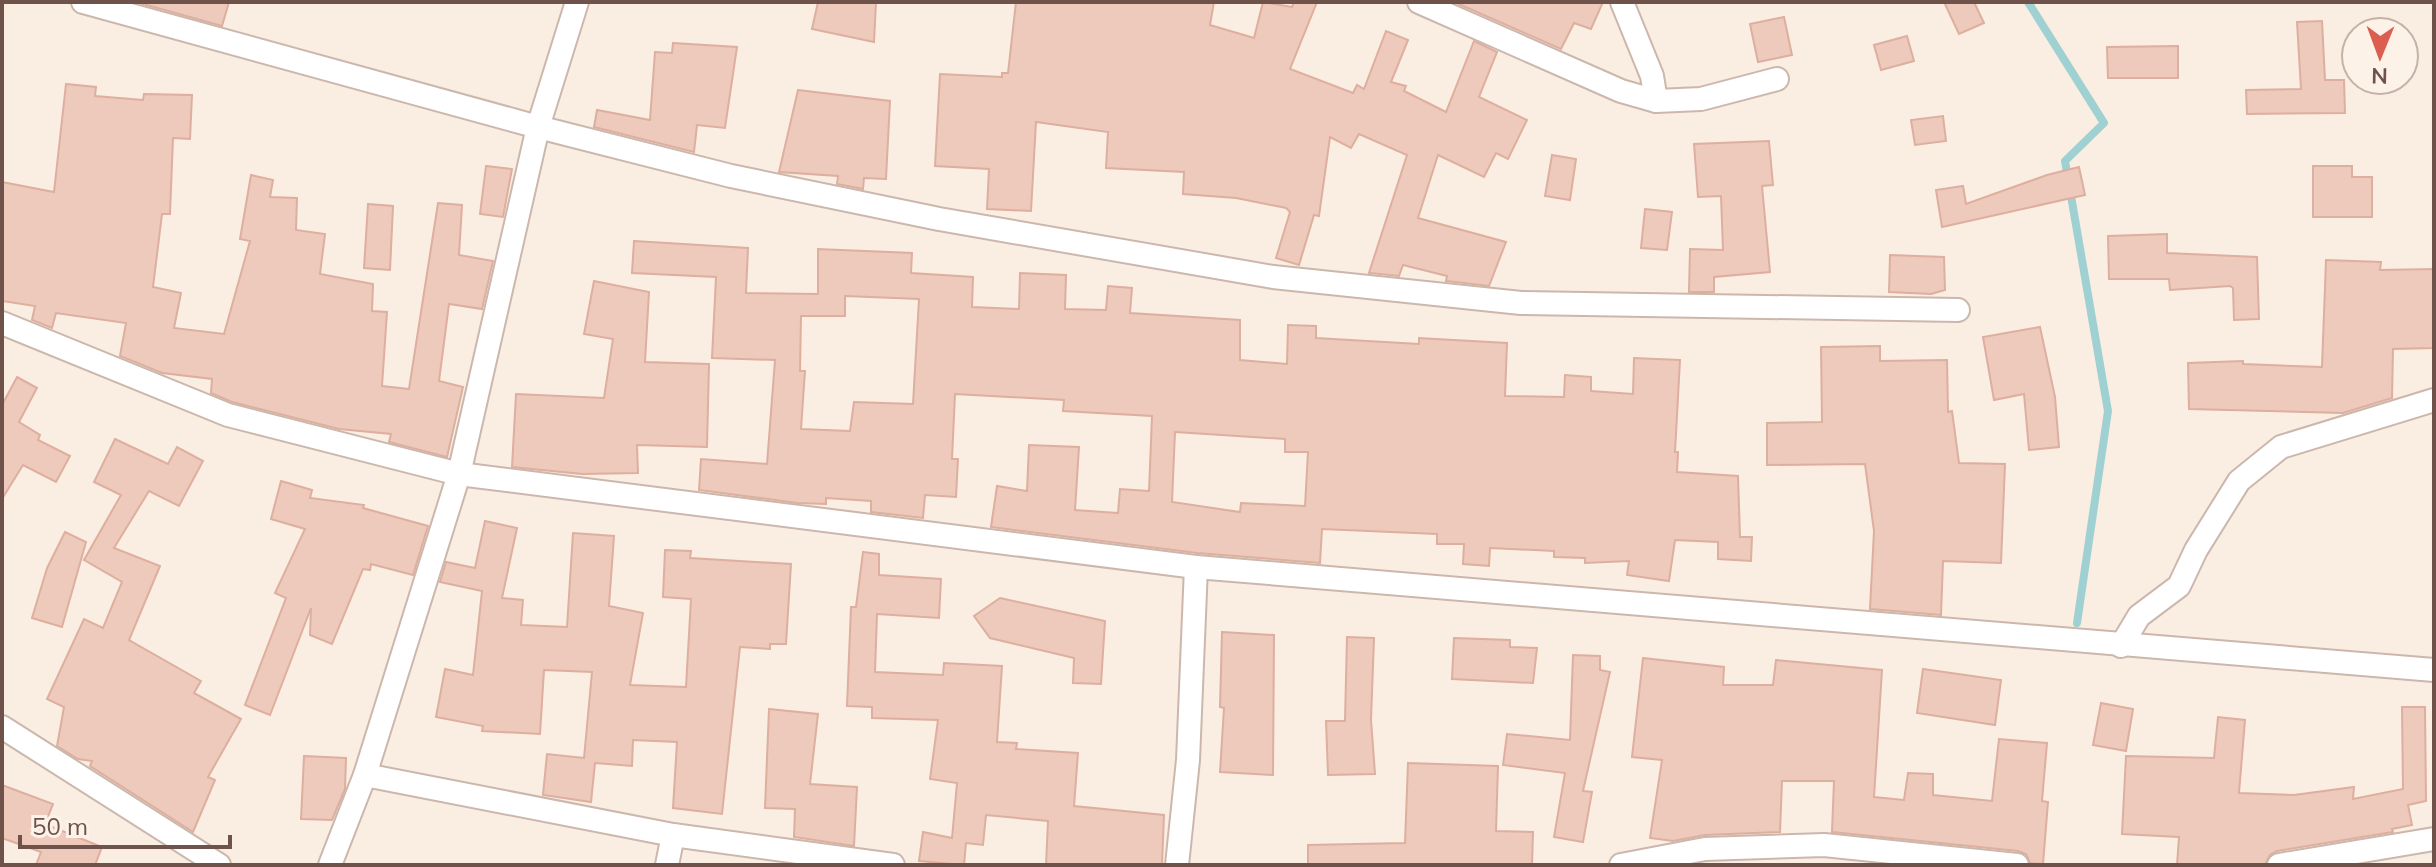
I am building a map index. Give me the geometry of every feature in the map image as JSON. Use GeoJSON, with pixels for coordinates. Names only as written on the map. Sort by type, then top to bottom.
{"type":"FeatureCollection","features":[{"type":"Feature","properties":{"kind":"street"},"geometry":{"type":"LineString","coordinates":[[83,2],[538,127],[731,176],[894,210],[1273,277],[1521,303],[1958,310]]}},
{"type":"Feature","properties":{"kind":"street"},"geometry":{"type":"LineString","coordinates":[[330,865],[365,775],[459,474],[538,127],[577,2]]}},
{"type":"Feature","properties":{"kind":"street"},"geometry":{"type":"LineString","coordinates":[[1419,2],[1621,91],[1656,101],[1701,99],[1777,79]]}},
{"type":"Feature","properties":{"kind":"street"},"geometry":{"type":"LineString","coordinates":[[1622,2],[1652,76],[1656,101]]}},
{"type":"Feature","properties":{"kind":"street"},"geometry":{"type":"LineString","coordinates":[[2,323],[228,415],[459,474],[1196,567],[2434,670]]}},
{"type":"Feature","properties":{"kind":"street"},"geometry":{"type":"LineString","coordinates":[[2121,646],[2139,616],[2179,586],[2196,550],[2239,481],[2270,455],[2281,447],[2318,434],[2370,422],[2434,400]]}},
{"type":"Feature","properties":{"kind":"street"},"geometry":{"type":"LineString","coordinates":[[1177,865],[1188,760],[1196,567]]}},
{"type":"Feature","properties":{"kind":"street"},"geometry":{"type":"LineString","coordinates":[[2,727],[219,865]]}},
{"type":"Feature","properties":{"kind":"street"},"geometry":{"type":"LineString","coordinates":[[365,775],[673,835],[893,865]]}},
{"type":"Feature","properties":{"kind":"street"},"geometry":{"type":"LineString","coordinates":[[667,865],[673,835]]}},
{"type":"Feature","properties":{"kind":"street"},"geometry":{"type":"LineString","coordinates":[[2279,865],[2434,839]]}},
{"type":"Feature","properties":{"kind":"street"},"geometry":{"type":"LineString","coordinates":[[1621,865],[1705,849],[1824,845],[2017,865]]}},
{"type":"Feature","properties":{"kind":"building"},"geometry":{"type":"Polygon","coordinates":[[[136,2],[229,2],[222,26],[136,2]]]}},
{"type":"Feature","properties":{"kind":"building"},"geometry":{"type":"Polygon","coordinates":[[[818,2],[876,2],[874,42],[812,29],[818,2]]]}},
{"type":"Feature","properties":{"kind":"building"},"geometry":{"type":"Polygon","coordinates":[[[1016,2],[1214,2],[1210,25],[1254,38],[1263,2],[1292,7],[1294,2],[1317,2],[1290,69],[1353,93],[1357,85],[1364,89],[1386,31],[1408,40],[1391,82],[1406,86],[1404,91],[1446,112],[1474,41],[1497,52],[1479,97],[1527,120],[1508,159],[1496,153],[1484,177],[1438,155],[1418,218],[1506,242],[1489,286],[1446,281],[1447,276],[1403,265],[1399,276],[1369,273],[1407,155],[1359,134],[1351,148],[1330,137],[1319,216],[1314,215],[1299,265],[1276,258],[1290,212],[1286,208],[1236,198],[1183,194],[1184,172],[1106,168],[1108,132],[1036,122],[1031,211],[987,209],[989,169],[935,166],[940,74],[1002,77],[1002,73],[1008,73],[1016,2]]]}},
{"type":"Feature","properties":{"kind":"building"},"geometry":{"type":"Polygon","coordinates":[[[1454,2],[1603,2],[1591,29],[1574,23],[1561,49],[1454,2]]]}},
{"type":"Feature","properties":{"kind":"building"},"geometry":{"type":"Polygon","coordinates":[[[1944,2],[1974,2],[1984,23],[1959,34],[1944,2]]]}},
{"type":"Feature","properties":{"kind":"building"},"geometry":{"type":"Polygon","coordinates":[[[1784,17],[1792,55],[1758,62],[1750,24],[1784,17]]]}},
{"type":"Feature","properties":{"kind":"building"},"geometry":{"type":"Polygon","coordinates":[[[2322,21],[2325,80],[2340,80],[2345,113],[2247,114],[2246,90],[2301,89],[2297,22],[2322,21]]]}},
{"type":"Feature","properties":{"kind":"building"},"geometry":{"type":"Polygon","coordinates":[[[1907,36],[1914,61],[1881,70],[1874,45],[1907,36]]]}},
{"type":"Feature","properties":{"kind":"building"},"geometry":{"type":"Polygon","coordinates":[[[673,43],[737,47],[725,128],[697,125],[694,152],[594,127],[597,110],[650,120],[655,52],[672,53],[673,43]]]}},
{"type":"Feature","properties":{"kind":"building"},"geometry":{"type":"Polygon","coordinates":[[[2178,46],[2178,78],[2108,78],[2107,47],[2178,46]]]}},
{"type":"Feature","properties":{"kind":"building"},"geometry":{"type":"Polygon","coordinates":[[[66,84],[96,87],[95,96],[143,100],[144,94],[192,95],[190,139],[173,138],[170,214],[162,214],[153,287],[181,293],[174,328],[224,334],[250,241],[240,239],[251,175],[273,180],[270,197],[297,198],[296,230],[325,234],[320,274],[373,284],[372,311],[387,312],[382,386],[409,389],[438,203],[462,205],[459,255],[493,261],[482,309],[449,304],[439,381],[463,387],[447,457],[389,442],[391,434],[339,429],[232,402],[211,393],[212,379],[162,373],[120,356],[126,323],[56,313],[52,328],[32,320],[35,306],[2,301],[2,182],[54,192],[66,84]]]}},
{"type":"Feature","properties":{"kind":"building"},"geometry":{"type":"Polygon","coordinates":[[[798,90],[890,101],[886,179],[864,178],[863,189],[837,184],[838,176],[779,172],[798,90]]]}},
{"type":"Feature","properties":{"kind":"building"},"geometry":{"type":"Polygon","coordinates":[[[1943,116],[1946,141],[1915,145],[1911,120],[1943,116]]]}},
{"type":"Feature","properties":{"kind":"building"},"geometry":{"type":"Polygon","coordinates":[[[1769,141],[1773,185],[1762,186],[1770,272],[1714,277],[1714,292],[1689,292],[1690,249],[1723,250],[1721,196],[1698,197],[1694,144],[1769,141]]]}},
{"type":"Feature","properties":{"kind":"building"},"geometry":{"type":"Polygon","coordinates":[[[1552,155],[1576,159],[1570,200],[1545,196],[1552,155]]]}},
{"type":"Feature","properties":{"kind":"building"},"geometry":{"type":"Polygon","coordinates":[[[486,166],[512,169],[503,217],[480,214],[486,166]]]}},
{"type":"Feature","properties":{"kind":"building"},"geometry":{"type":"Polygon","coordinates":[[[2313,166],[2352,166],[2352,177],[2372,177],[2372,217],[2313,217],[2313,166]]]}},
{"type":"Feature","properties":{"kind":"building"},"geometry":{"type":"Polygon","coordinates":[[[2079,167],[2085,195],[1942,227],[1936,190],[1963,186],[1966,204],[2079,167]]]}},
{"type":"Feature","properties":{"kind":"building"},"geometry":{"type":"Polygon","coordinates":[[[368,204],[393,206],[390,270],[364,268],[368,204]]]}},
{"type":"Feature","properties":{"kind":"building"},"geometry":{"type":"Polygon","coordinates":[[[1645,209],[1672,212],[1667,250],[1641,248],[1645,209]]]}},
{"type":"Feature","properties":{"kind":"building"},"geometry":{"type":"Polygon","coordinates":[[[2167,234],[2167,253],[2257,257],[2259,319],[2234,320],[2233,288],[2230,286],[2170,290],[2169,279],[2109,279],[2108,236],[2167,234]]]}},
{"type":"Feature","properties":{"kind":"building"},"geometry":{"type":"Polygon","coordinates":[[[634,241],[748,248],[746,293],[818,294],[818,249],[912,253],[911,273],[973,277],[972,307],[1019,309],[1020,273],[1066,275],[1065,309],[1106,310],[1108,286],[1132,288],[1130,313],[1240,320],[1240,360],[1287,364],[1288,325],[1316,326],[1316,338],[1419,344],[1419,338],[1507,343],[1505,396],[1564,397],[1565,375],[1591,377],[1591,391],[1633,394],[1634,358],[1680,360],[1675,452],[1678,452],[1677,472],[1738,476],[1740,537],[1752,537],[1751,561],[1718,559],[1718,542],[1675,540],[1669,581],[1627,575],[1629,561],[1585,563],[1585,558],[1554,557],[1554,551],[1490,548],[1489,566],[1463,564],[1464,544],[1437,544],[1437,534],[1322,529],[1320,563],[1197,553],[991,527],[997,486],[1027,491],[1029,445],[1079,447],[1075,510],[1118,513],[1120,489],[1149,491],[1152,416],[1063,411],[1064,400],[955,394],[952,459],[958,459],[956,497],[925,495],[923,518],[871,512],[871,501],[826,498],[826,504],[797,503],[699,490],[701,459],[767,464],[775,360],[712,358],[716,277],[632,273],[634,241]],[[845,296],[845,316],[801,316],[800,371],[805,371],[801,429],[850,431],[854,402],[913,404],[919,299],[845,296]],[[1175,432],[1172,502],[1240,512],[1241,503],[1305,506],[1308,452],[1285,452],[1285,439],[1175,432]]]}},
{"type":"Feature","properties":{"kind":"building"},"geometry":{"type":"Polygon","coordinates":[[[1890,255],[1944,257],[1945,290],[1931,294],[1889,292],[1890,255]]]}},
{"type":"Feature","properties":{"kind":"building"},"geometry":{"type":"Polygon","coordinates":[[[2326,260],[2381,262],[2380,270],[2434,269],[2434,348],[2393,349],[2392,398],[2343,413],[2189,409],[2188,363],[2243,361],[2243,364],[2322,367],[2326,260]]]}},
{"type":"Feature","properties":{"kind":"building"},"geometry":{"type":"Polygon","coordinates":[[[594,281],[649,292],[645,362],[709,364],[707,447],[637,445],[638,473],[582,474],[512,467],[516,394],[604,398],[613,339],[584,334],[594,281]]]}},
{"type":"Feature","properties":{"kind":"building"},"geometry":{"type":"Polygon","coordinates":[[[2040,327],[2055,397],[2059,447],[2029,450],[2024,394],[1994,400],[1983,337],[2040,327]]]}},
{"type":"Feature","properties":{"kind":"building"},"geometry":{"type":"Polygon","coordinates":[[[1880,346],[1880,361],[1947,360],[1948,412],[1952,411],[1959,463],[2005,464],[2001,563],[1943,561],[1941,615],[1870,609],[1874,531],[1865,464],[1767,465],[1767,423],[1822,422],[1821,347],[1880,346]]]}},
{"type":"Feature","properties":{"kind":"building"},"geometry":{"type":"Polygon","coordinates":[[[17,377],[37,388],[19,422],[40,435],[38,440],[70,456],[56,482],[23,465],[2,499],[2,405],[17,377]]]}},
{"type":"Feature","properties":{"kind":"building"},"geometry":{"type":"Polygon","coordinates":[[[115,439],[168,464],[177,447],[203,461],[179,506],[149,491],[114,548],[160,566],[129,640],[201,681],[194,693],[241,719],[208,777],[215,780],[193,832],[90,766],[92,761],[78,759],[57,746],[64,707],[47,699],[84,619],[103,628],[122,582],[84,560],[121,495],[94,482],[115,439]]]}},
{"type":"Feature","properties":{"kind":"building"},"geometry":{"type":"Polygon","coordinates":[[[281,481],[312,490],[310,498],[364,505],[363,508],[428,526],[413,575],[371,564],[370,570],[363,569],[332,644],[310,635],[311,608],[270,715],[245,705],[286,598],[275,593],[305,529],[271,519],[281,481]]]}},
{"type":"Feature","properties":{"kind":"building"},"geometry":{"type":"Polygon","coordinates":[[[485,521],[517,528],[502,598],[523,600],[521,625],[567,627],[573,533],[614,536],[609,606],[643,613],[630,685],[686,687],[691,599],[663,597],[665,550],[691,551],[690,558],[791,564],[786,644],[770,644],[770,649],[740,647],[722,814],[673,808],[677,742],[633,740],[632,766],[595,763],[591,802],[543,795],[547,754],[584,758],[592,672],[544,670],[540,734],[482,731],[483,726],[436,717],[445,669],[473,675],[482,591],[440,582],[446,562],[475,568],[485,521]]]}},
{"type":"Feature","properties":{"kind":"building"},"geometry":{"type":"Polygon","coordinates":[[[65,532],[86,542],[62,627],[32,618],[47,568],[65,532]]]}},
{"type":"Feature","properties":{"kind":"building"},"geometry":{"type":"Polygon","coordinates":[[[863,552],[879,554],[879,575],[941,579],[939,618],[877,614],[875,672],[943,675],[944,663],[1002,666],[997,742],[1017,743],[1016,749],[1078,753],[1074,806],[1164,815],[1162,865],[1046,865],[1048,821],[986,815],[983,845],[966,843],[964,865],[919,861],[923,832],[952,838],[957,783],[930,779],[938,720],[872,718],[872,707],[847,706],[851,607],[856,607],[863,552]]]}},
{"type":"Feature","properties":{"kind":"building"},"geometry":{"type":"Polygon","coordinates":[[[1000,598],[1105,621],[1101,684],[1073,683],[1074,658],[990,638],[974,616],[1000,598]]]}},
{"type":"Feature","properties":{"kind":"building"},"geometry":{"type":"Polygon","coordinates":[[[1222,632],[1274,635],[1273,775],[1220,772],[1224,708],[1220,707],[1222,632]]]}},
{"type":"Feature","properties":{"kind":"building"},"geometry":{"type":"Polygon","coordinates":[[[1347,637],[1374,638],[1371,720],[1375,774],[1328,775],[1326,721],[1345,721],[1347,637]]]}},
{"type":"Feature","properties":{"kind":"building"},"geometry":{"type":"Polygon","coordinates":[[[1454,638],[1510,640],[1510,647],[1537,648],[1533,683],[1452,679],[1454,638]]]}},
{"type":"Feature","properties":{"kind":"building"},"geometry":{"type":"Polygon","coordinates":[[[1573,655],[1600,656],[1600,670],[1610,672],[1583,791],[1592,792],[1583,842],[1554,837],[1565,773],[1503,765],[1507,734],[1570,740],[1573,655]]]}},
{"type":"Feature","properties":{"kind":"building"},"geometry":{"type":"Polygon","coordinates":[[[1643,658],[1724,667],[1723,685],[1773,685],[1776,660],[1882,670],[1874,797],[1904,800],[1908,773],[1933,774],[1933,795],[1992,801],[1999,739],[2047,743],[2042,801],[2048,802],[2043,864],[2030,863],[2026,854],[2018,851],[1832,832],[1834,781],[1782,781],[1780,832],[1705,835],[1673,841],[1650,838],[1662,760],[1632,757],[1643,658]]]}},
{"type":"Feature","properties":{"kind":"building"},"geometry":{"type":"Polygon","coordinates":[[[1923,669],[2001,680],[1995,725],[1917,713],[1923,669]]]}},
{"type":"Feature","properties":{"kind":"building"},"geometry":{"type":"Polygon","coordinates":[[[2101,703],[2133,709],[2126,751],[2093,745],[2101,703]]]}},
{"type":"Feature","properties":{"kind":"building"},"geometry":{"type":"Polygon","coordinates":[[[2402,707],[2425,707],[2426,801],[2408,805],[2412,825],[2392,829],[2393,832],[2277,851],[2270,855],[2265,865],[2177,865],[2179,837],[2122,834],[2126,756],[2214,758],[2218,717],[2245,720],[2239,793],[2294,795],[2354,787],[2353,799],[2403,789],[2402,707]]]}},
{"type":"Feature","properties":{"kind":"building"},"geometry":{"type":"Polygon","coordinates":[[[769,709],[818,714],[810,784],[857,787],[854,846],[794,837],[795,809],[765,808],[769,709]]]}},
{"type":"Feature","properties":{"kind":"building"},"geometry":{"type":"Polygon","coordinates":[[[304,756],[346,758],[345,789],[332,820],[301,819],[304,756]]]}},
{"type":"Feature","properties":{"kind":"building"},"geometry":{"type":"Polygon","coordinates":[[[1408,763],[1498,766],[1496,831],[1533,832],[1532,865],[1308,865],[1308,845],[1405,843],[1408,763]]]}},
{"type":"Feature","properties":{"kind":"building"},"geometry":{"type":"Polygon","coordinates":[[[2,785],[53,804],[45,824],[102,847],[95,865],[36,865],[41,852],[2,838],[2,785]]]}},
{"type":"Feature","properties":{"kind":"waterway"},"geometry":{"type":"LineString","coordinates":[[2028,2],[2104,123],[2065,161],[2108,411],[2077,623]]}}]}
